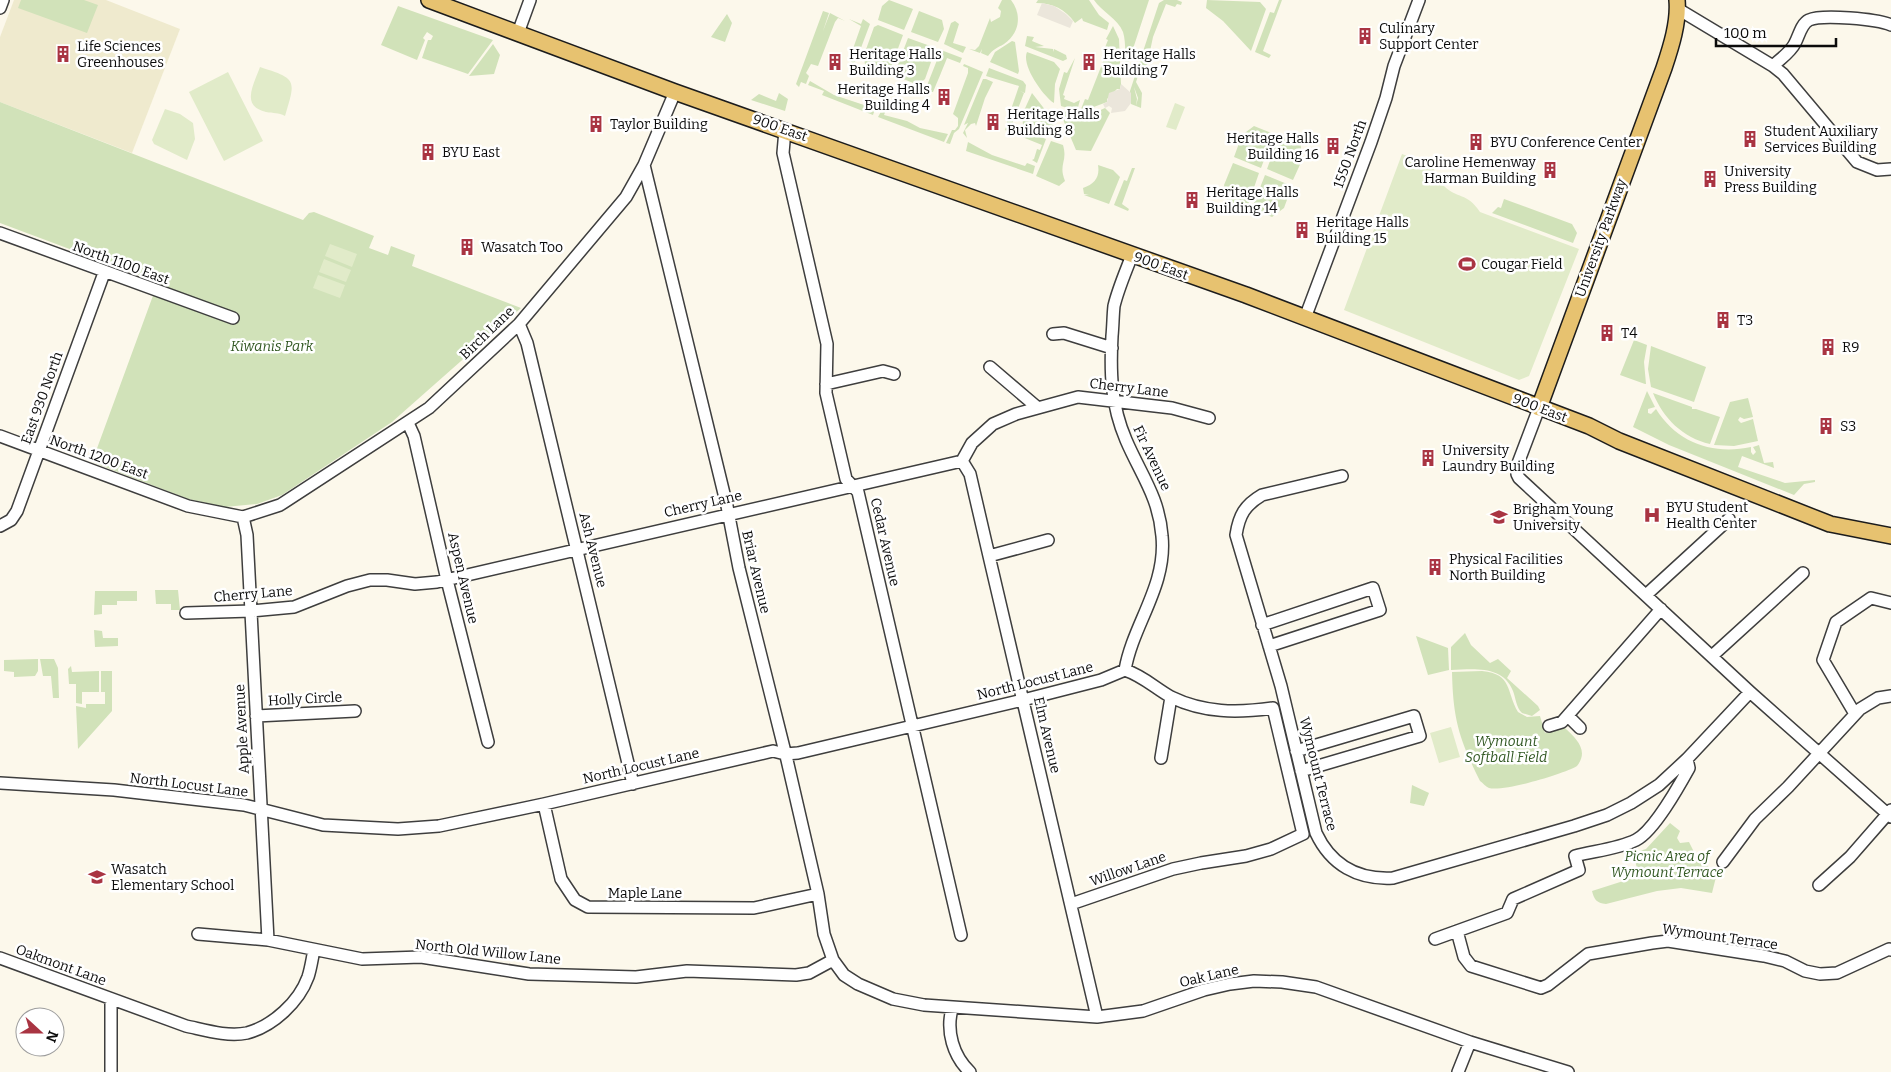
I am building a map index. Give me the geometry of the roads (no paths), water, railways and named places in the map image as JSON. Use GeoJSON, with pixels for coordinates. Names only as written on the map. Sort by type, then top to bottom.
{"type":"FeatureCollection","features":[{"type":"Feature","properties":{"kind":"main road","name":"900 East"},"geometry":{"type":"LineString","coordinates":[[429,0],[675,92],[1305,318],[1539,408],[1810,517],[1851,530],[1891,536]]}},
{"type":"Feature","properties":{"kind":"main road","name":"University Parkway"},"geometry":{"type":"LineString","coordinates":[[1539,408],[1664,68],[1677,4]]}},
{"type":"Feature","properties":{"kind":"street"},"geometry":{"type":"LineString","coordinates":[[0,8],[3,0]]}},
{"type":"Feature","properties":{"kind":"street"},"geometry":{"type":"LineString","coordinates":[[518,33],[530,0]]}},
{"type":"Feature","properties":{"kind":"street","name":"1550 North"},"geometry":{"type":"LineString","coordinates":[[1305,318],[1371,142],[1386,98],[1394,66],[1419,0]]}},
{"type":"Feature","properties":{"kind":"street"},"geometry":{"type":"LineString","coordinates":[[1677,4],[1783,74],[1857,162],[1877,170],[1891,169]]}},
{"type":"Feature","properties":{"kind":"street"},"geometry":{"type":"LineString","coordinates":[[1773,66],[1794,45],[1803,26],[1809,20],[1820,18],[1860,19],[1891,24]]}},
{"type":"Feature","properties":{"kind":"street","name":"Birch Lane"},"geometry":{"type":"LineString","coordinates":[[243,517],[280,505],[408,423],[429,408],[519,324],[612,216],[626,197],[644,165],[675,92]]}},
{"type":"Feature","properties":{"kind":"street","name":"Cedar Avenue"},"geometry":{"type":"LineString","coordinates":[[785,130],[783,153],[827,344],[826,394],[846,479],[858,492],[961,935]]}},
{"type":"Feature","properties":{"kind":"street","name":"Briar Avenue"},"geometry":{"type":"LineString","coordinates":[[644,165],[729,514],[739,568],[818,894],[824,934],[834,960],[844,975],[851,980]]}},
{"type":"Feature","properties":{"kind":"street","name":"North 1100 East"},"geometry":{"type":"LineString","coordinates":[[0,233],[104,273],[233,318]]}},
{"type":"Feature","properties":{"kind":"street","name":"Fir Avenue"},"geometry":{"type":"LineString","coordinates":[[1125,670],[1127,658],[1158,580],[1162,557],[1162,537],[1158,509],[1153,493],[1126,441],[1113,400],[1110,370],[1114,305],[1132,255]]}},
{"type":"Feature","properties":{"kind":"street","name":"East 930 North"},"geometry":{"type":"LineString","coordinates":[[0,526],[11,520],[17,511],[104,273]]}},
{"type":"Feature","properties":{"kind":"street","name":"Ash Avenue"},"geometry":{"type":"LineString","coordinates":[[519,324],[527,343],[633,784]]}},
{"type":"Feature","properties":{"kind":"street"},"geometry":{"type":"LineString","coordinates":[[1053,334],[1064,333],[1112,348]]}},
{"type":"Feature","properties":{"kind":"street"},"geometry":{"type":"LineString","coordinates":[[990,367],[1038,408]]}},
{"type":"Feature","properties":{"kind":"street"},"geometry":{"type":"LineString","coordinates":[[826,384],[883,371],[894,374]]}},
{"type":"Feature","properties":{"kind":"street","name":"Cherry Lane"},"geometry":{"type":"LineString","coordinates":[[186,613],[251,612],[294,607],[347,586],[370,580],[387,580],[415,584],[447,580],[962,461],[972,443],[993,424],[1038,408],[1078,397],[1172,408],[1209,418]]}},
{"type":"Feature","properties":{"kind":"street","name":"University Parkway"},"geometry":{"type":"LineString","coordinates":[[1539,408],[1516,474],[1646,595]]}},
{"type":"Feature","properties":{"kind":"street","name":"Aspen Avenue"},"geometry":{"type":"LineString","coordinates":[[408,423],[414,436],[447,580],[488,742]]}},
{"type":"Feature","properties":{"kind":"street","name":"North 1200 East"},"geometry":{"type":"LineString","coordinates":[[0,436],[188,506],[243,517]]}},
{"type":"Feature","properties":{"kind":"street","name":"Elm Avenue"},"geometry":{"type":"LineString","coordinates":[[962,461],[970,474],[1097,1017]]}},
{"type":"Feature","properties":{"kind":"street","name":"Wymount Terrace"},"geometry":{"type":"LineString","coordinates":[[1342,476],[1273,493],[1250,502],[1238,520],[1236,535],[1269,646],[1316,833],[1328,854],[1340,865],[1356,874],[1381,879],[1393,878],[1607,815],[1659,785],[1687,759],[1750,692]]}},
{"type":"Feature","properties":{"kind":"street","name":"Apple Avenue"},"geometry":{"type":"LineString","coordinates":[[243,517],[247,535],[268,940]]}},
{"type":"Feature","properties":{"kind":"street"},"geometry":{"type":"LineString","coordinates":[[1729,519],[1646,595],[1750,692],[1890,814],[1850,857],[1819,885]]}},
{"type":"Feature","properties":{"kind":"street"},"geometry":{"type":"LineString","coordinates":[[989,556],[1048,540]]}},
{"type":"Feature","properties":{"kind":"street"},"geometry":{"type":"LineString","coordinates":[[1712,656],[1803,574]]}},
{"type":"Feature","properties":{"kind":"street"},"geometry":{"type":"LineString","coordinates":[[1262,625],[1373,588],[1380,610],[1269,646]]}},
{"type":"Feature","properties":{"kind":"street"},"geometry":{"type":"LineString","coordinates":[[1855,714],[1823,660],[1836,622],[1871,598],[1891,603]]}},
{"type":"Feature","properties":{"kind":"street"},"geometry":{"type":"LineString","coordinates":[[1549,726],[1562,722],[1568,716],[1572,708],[1661,609]]}},
{"type":"Feature","properties":{"kind":"street"},"geometry":{"type":"LineString","coordinates":[[1125,670],[1147,680],[1171,697],[1161,758]]}},
{"type":"Feature","properties":{"kind":"street","name":"North Locust Lane"},"geometry":{"type":"LineString","coordinates":[[0,782],[114,790],[244,805],[323,825],[398,829],[439,826],[544,804],[773,751],[785,754],[911,726],[1101,680],[1125,670]]}},
{"type":"Feature","properties":{"kind":"street"},"geometry":{"type":"LineString","coordinates":[[1723,862],[1755,819],[1788,787],[1855,714],[1869,702],[1891,696]]}},
{"type":"Feature","properties":{"kind":"street","name":"Willow Lane"},"geometry":{"type":"LineString","coordinates":[[1071,904],[1195,864],[1246,856],[1271,849],[1303,834],[1273,708],[1241,712],[1216,711],[1171,697]]}},
{"type":"Feature","properties":{"kind":"street","name":"Holly Circle"},"geometry":{"type":"LineString","coordinates":[[256,716],[355,711]]}},
{"type":"Feature","properties":{"kind":"street"},"geometry":{"type":"LineString","coordinates":[[1296,751],[1414,716],[1420,736],[1301,771]]}},
{"type":"Feature","properties":{"kind":"street"},"geometry":{"type":"LineString","coordinates":[[1568,716],[1580,728]]}},
{"type":"Feature","properties":{"kind":"street","name":"Wymount Terrace"},"geometry":{"type":"LineString","coordinates":[[1687,759],[1689,768],[1670,802],[1634,841],[1575,856],[1579,870],[1513,899],[1507,913],[1457,931],[1464,958],[1471,966],[1541,988],[1548,985],[1588,954],[1652,943],[1668,942],[1764,956],[1785,961],[1805,971],[1820,974],[1837,973],[1888,948],[1891,950]]}},
{"type":"Feature","properties":{"kind":"street","name":"Maple Lane"},"geometry":{"type":"LineString","coordinates":[[544,804],[562,879],[575,900],[588,907],[754,908],[818,894]]}},
{"type":"Feature","properties":{"kind":"street"},"geometry":{"type":"LineString","coordinates":[[1435,939],[1457,931]]}},
{"type":"Feature","properties":{"kind":"street","name":"North Old Willow Lane"},"geometry":{"type":"LineString","coordinates":[[198,934],[268,940],[362,959],[421,957],[528,974],[636,977],[687,971],[796,975],[809,973],[834,960]]}},
{"type":"Feature","properties":{"kind":"street","name":"Oakmont Lane"},"geometry":{"type":"LineString","coordinates":[[0,958],[186,1026],[216,1033],[246,1033],[271,1022],[300,993],[308,977],[314,950]]}},
{"type":"Feature","properties":{"kind":"street","name":"Oak Lane"},"geometry":{"type":"LineString","coordinates":[[851,980],[893,999],[952,1009],[1097,1017],[1143,1011],[1204,990],[1230,984],[1254,981],[1282,982],[1316,987],[1470,1042],[1568,1072]]}},
{"type":"Feature","properties":{"kind":"street"},"geometry":{"type":"LineString","coordinates":[[111,1000],[111,1072]]}},
{"type":"Feature","properties":{"kind":"street"},"geometry":{"type":"LineString","coordinates":[[952,1009],[950,1025],[952,1044],[962,1064],[970,1072]]}},
{"type":"Feature","properties":{"kind":"street"},"geometry":{"type":"LineString","coordinates":[[1458,1072],[1470,1042]]}},
{"type":"Feature","properties":{"kind":"place","name":"Culinary Support Center"},"geometry":{"type":"Point","coordinates":[1365,36]}},
{"type":"Feature","properties":{"kind":"place","name":"Life Sciences Greenhouses"},"geometry":{"type":"Point","coordinates":[63,54]}},
{"type":"Feature","properties":{"kind":"place","name":"Heritage Halls Building 3"},"geometry":{"type":"Point","coordinates":[835,62]}},
{"type":"Feature","properties":{"kind":"place","name":"Heritage Halls Building 7"},"geometry":{"type":"Point","coordinates":[1089,62]}},
{"type":"Feature","properties":{"kind":"place","name":"Heritage Halls Building 4"},"geometry":{"type":"Point","coordinates":[944,97]}},
{"type":"Feature","properties":{"kind":"place","name":"Heritage Halls Building 8"},"geometry":{"type":"Point","coordinates":[993,122]}},
{"type":"Feature","properties":{"kind":"place","name":"Taylor Building"},"geometry":{"type":"Point","coordinates":[596,124]}},
{"type":"Feature","properties":{"kind":"place","name":"Student Auxiliary Services Building"},"geometry":{"type":"Point","coordinates":[1750,139]}},
{"type":"Feature","properties":{"kind":"place","name":"BYU Conference Center"},"geometry":{"type":"Point","coordinates":[1476,142]}},
{"type":"Feature","properties":{"kind":"place","name":"Heritage Halls Building 16"},"geometry":{"type":"Point","coordinates":[1333,146]}},
{"type":"Feature","properties":{"kind":"place","name":"BYU East"},"geometry":{"type":"Point","coordinates":[428,152]}},
{"type":"Feature","properties":{"kind":"place","name":"Caroline Hemenway Harman Building"},"geometry":{"type":"Point","coordinates":[1550,170]}},
{"type":"Feature","properties":{"kind":"place","name":"University Press Building"},"geometry":{"type":"Point","coordinates":[1710,179]}},
{"type":"Feature","properties":{"kind":"place","name":"Heritage Halls Building 14"},"geometry":{"type":"Point","coordinates":[1192,200]}},
{"type":"Feature","properties":{"kind":"place","name":"Heritage Halls Building 15"},"geometry":{"type":"Point","coordinates":[1302,230]}},
{"type":"Feature","properties":{"kind":"place","name":"Wasatch Too"},"geometry":{"type":"Point","coordinates":[467,247]}},
{"type":"Feature","properties":{"kind":"place","name":"Cougar Field"},"geometry":{"type":"Point","coordinates":[1467,264]}},
{"type":"Feature","properties":{"kind":"place","name":"T3"},"geometry":{"type":"Point","coordinates":[1723,320]}},
{"type":"Feature","properties":{"kind":"place","name":"T4"},"geometry":{"type":"Point","coordinates":[1607,333]}},
{"type":"Feature","properties":{"kind":"place","name":"R9"},"geometry":{"type":"Point","coordinates":[1828,347]}},
{"type":"Feature","properties":{"kind":"place","name":"S3"},"geometry":{"type":"Point","coordinates":[1826,426]}},
{"type":"Feature","properties":{"kind":"place","name":"University Laundry Building"},"geometry":{"type":"Point","coordinates":[1428,458]}},
{"type":"Feature","properties":{"kind":"place","name":"BYU Student Health Center"},"geometry":{"type":"Point","coordinates":[1652,515]}},
{"type":"Feature","properties":{"kind":"place","name":"Brigham Young University"},"geometry":{"type":"Point","coordinates":[1499,517]}},
{"type":"Feature","properties":{"kind":"place","name":"Physical Facilities North Building"},"geometry":{"type":"Point","coordinates":[1435,567]}},
{"type":"Feature","properties":{"kind":"place","name":"Wasatch Elementary School"},"geometry":{"type":"Point","coordinates":[97,877]}},
{"type":"Feature","properties":{"kind":"park label","name":"Kiwanis Park"},"geometry":{"type":"Point","coordinates":[272,346]}},
{"type":"Feature","properties":{"kind":"park label","name":"Wymount Softball Field"},"geometry":{"type":"Point","coordinates":[1506,750]}},
{"type":"Feature","properties":{"kind":"park label","name":"Picnic Area of Wymount Terrace"},"geometry":{"type":"Point","coordinates":[1667,864]}}]}
